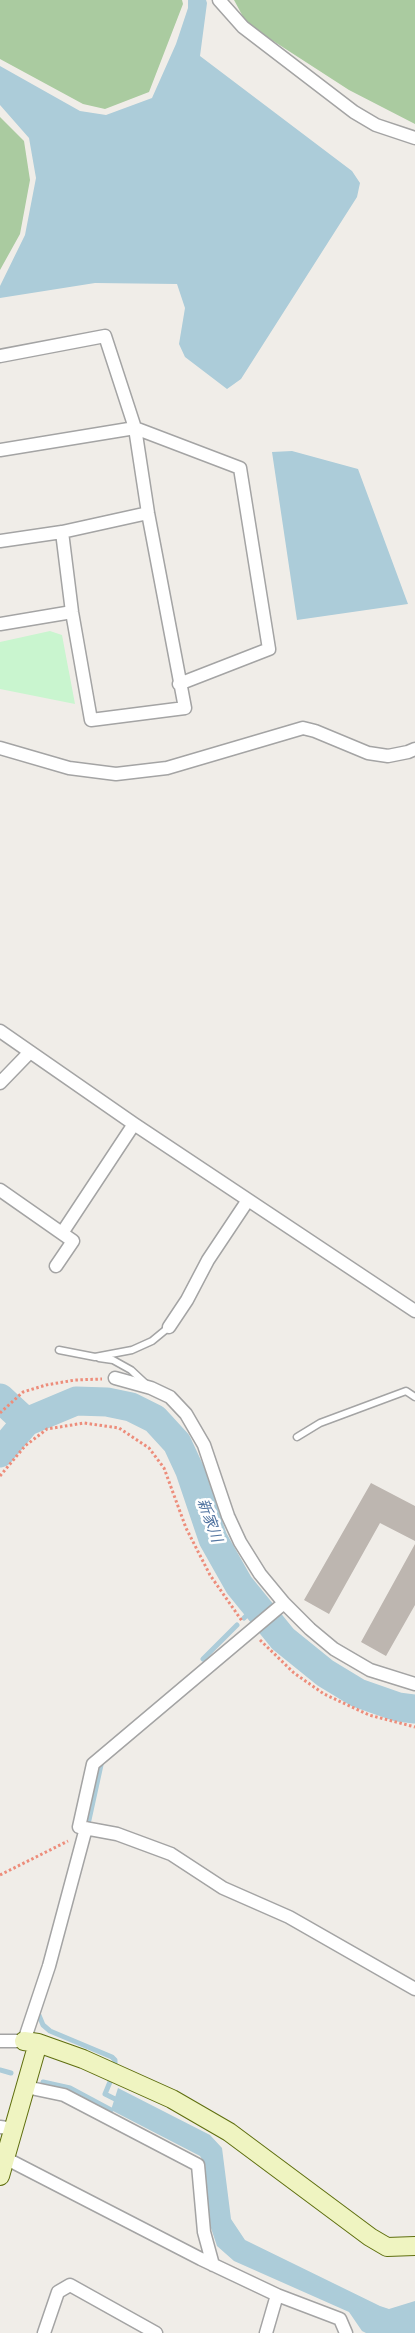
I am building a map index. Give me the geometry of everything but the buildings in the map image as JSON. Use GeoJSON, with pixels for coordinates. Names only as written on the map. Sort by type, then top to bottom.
{"type":"FeatureCollection","features":[{"type":"Feature","properties":{"kind":"street"},"geometry":{"type":"LineString","coordinates":[[219,0],[243,27],[354,112],[376,125],[415,138]]}},
{"type":"Feature","properties":{"kind":"street"},"geometry":{"type":"LineString","coordinates":[[0,356],[105,336],[135,428],[148,513],[185,708],[91,720],[72,612],[62,532]]}},
{"type":"Feature","properties":{"kind":"street"},"geometry":{"type":"LineString","coordinates":[[0,450],[135,428],[240,468],[269,649],[179,684]]}},
{"type":"Feature","properties":{"kind":"street"},"geometry":{"type":"LineString","coordinates":[[0,541],[62,532],[148,513]]}},
{"type":"Feature","properties":{"kind":"street"},"geometry":{"type":"LineString","coordinates":[[0,624],[72,612]]}},
{"type":"Feature","properties":{"kind":"street"},"geometry":{"type":"LineString","coordinates":[[0,748],[68,768],[116,774],[167,768],[303,728],[315,731],[368,753],[388,756],[415,749]]}},
{"type":"Feature","properties":{"kind":"street"},"geometry":{"type":"LineString","coordinates":[[0,1031],[134,1124],[415,1311]]}},
{"type":"Feature","properties":{"kind":"street"},"geometry":{"type":"LineString","coordinates":[[0,1083],[30,1052]]}},
{"type":"Feature","properties":{"kind":"street"},"geometry":{"type":"LineString","coordinates":[[62,1233],[134,1124]]}},
{"type":"Feature","properties":{"kind":"street"},"geometry":{"type":"LineString","coordinates":[[0,1190],[73,1241],[56,1266]]}},
{"type":"Feature","properties":{"kind":"street"},"geometry":{"type":"LineString","coordinates":[[169,1326],[187,1300],[208,1260],[248,1200]]}},
{"type":"Feature","properties":{"kind":"street"},"geometry":{"type":"LineString","coordinates":[[116,1378],[151,1388],[170,1397],[186,1414],[204,1445],[228,1516],[240,1542],[260,1574],[310,1629],[334,1649],[370,1670],[415,1684]]}},
{"type":"Feature","properties":{"kind":"street"},"geometry":{"type":"LineString","coordinates":[[0,2176],[5,2158],[7,2128],[26,2087],[31,2042],[82,1828],[93,1764],[284,1602]]}},
{"type":"Feature","properties":{"kind":"street"},"geometry":{"type":"LineString","coordinates":[[82,1828],[117,1834],[171,1854],[222,1888],[289,1917],[415,1989]]}},
{"type":"Feature","properties":{"kind":"street"},"geometry":{"type":"LineString","coordinates":[[0,2041],[31,2042],[115,2072],[172,2099],[229,2132],[370,2237],[387,2247],[415,2246]]}},
{"type":"Feature","properties":{"kind":"street"},"geometry":{"type":"LineString","coordinates":[[26,2087],[64,2095],[198,2165],[204,2232],[213,2265]]}},
{"type":"Feature","properties":{"kind":"street"},"geometry":{"type":"LineString","coordinates":[[5,2158],[213,2265],[277,2295],[340,2319],[346,2333]]}},
{"type":"Feature","properties":{"kind":"street"},"geometry":{"type":"LineString","coordinates":[[44,2333],[58,2292],[70,2286],[156,2333]]}},
{"type":"Feature","properties":{"kind":"street"},"geometry":{"type":"LineString","coordinates":[[266,2333],[277,2295]]}},
{"type":"Feature","properties":{"kind":"lane"},"geometry":{"type":"LineString","coordinates":[[95,1357],[132,1350],[152,1341],[169,1326]]}},
{"type":"Feature","properties":{"kind":"lane"},"geometry":{"type":"LineString","coordinates":[[59,1350],[113,1360],[131,1370],[151,1388]]}},
{"type":"Feature","properties":{"kind":"lane"},"geometry":{"type":"LineString","coordinates":[[297,1437],[320,1424],[406,1391],[415,1397]]}},
{"type":"Feature","properties":{"kind":"path"},"geometry":{"type":"LineString","coordinates":[[0,1413],[23,1392],[46,1385],[75,1380],[116,1378]]}},
{"type":"Feature","properties":{"kind":"path"},"geometry":{"type":"LineString","coordinates":[[0,1476],[25,1446],[47,1429],[84,1423],[119,1428],[149,1448],[164,1468],[186,1528],[210,1574],[234,1612],[250,1631],[294,1673],[324,1694],[369,1715],[415,1727]]}},
{"type":"Feature","properties":{"kind":"path"},"geometry":{"type":"LineString","coordinates":[[0,1875],[70,1840],[82,1828]]}},
{"type":"Feature","properties":{"kind":"green space"},"geometry":{"type":"Polygon","coordinates":[[[0,0],[182,0],[183,4],[149,92],[105,109],[83,104],[0,59],[0,0]]]}},
{"type":"Feature","properties":{"kind":"green space"},"geometry":{"type":"Polygon","coordinates":[[[234,0],[415,0],[415,124],[349,90],[247,24],[234,0]]]}},
{"type":"Feature","properties":{"kind":"green space"},"geometry":{"type":"Polygon","coordinates":[[[0,117],[24,141],[30,180],[20,234],[0,270],[0,117]]]}},
{"type":"Feature","properties":{"kind":"green space"},"geometry":{"type":"Polygon","coordinates":[[[50,631],[62,635],[75,704],[0,689],[0,642],[50,631]]]}},
{"type":"Feature","properties":{"kind":"water"},"geometry":{"type":"Polygon","coordinates":[[[188,0],[206,0],[207,3],[200,56],[352,171],[360,183],[357,197],[241,379],[227,389],[185,357],[179,344],[185,308],[177,284],[95,283],[0,298],[0,286],[25,235],[36,178],[29,138],[0,105],[0,66],[80,111],[106,115],[152,98],[176,44],[188,8],[188,0]]]}},
{"type":"Feature","properties":{"kind":"water"},"geometry":{"type":"Polygon","coordinates":[[[292,451],[358,469],[408,604],[297,620],[272,452],[292,451]]]}},
{"type":"Feature","properties":{"kind":"water"},"geometry":{"type":"Polygon","coordinates":[[[118,2088],[210,2135],[222,2148],[231,2219],[245,2240],[380,2306],[389,2309],[415,2301],[415,2333],[366,2333],[362,2331],[349,2312],[234,2261],[217,2246],[208,2219],[205,2164],[200,2156],[111,2110],[118,2088]]]}},
{"type":"Feature","properties":{"kind":"waterway"},"geometry":{"type":"LineString","coordinates":[[0,1398],[26,1422]]}},
{"type":"Feature","properties":{"kind":"waterway","name":"新家川"},"geometry":{"type":"LineString","coordinates":[[0,1453],[26,1422],[76,1401],[107,1402],[131,1407],[155,1419],[177,1443],[190,1471],[213,1539],[239,1585],[283,1639],[325,1673],[358,1693],[398,1707],[415,1709]]}},
{"type":"Feature","properties":{"kind":"waterway"},"geometry":{"type":"LineString","coordinates":[[244,1618],[256,1606]]}},
{"type":"Feature","properties":{"kind":"waterway"},"geometry":{"type":"LineString","coordinates":[[203,1659],[237,1625]]}},
{"type":"Feature","properties":{"kind":"waterway"},"geometry":{"type":"LineString","coordinates":[[89,1820],[101,1765]]}},
{"type":"Feature","properties":{"kind":"waterway"},"geometry":{"type":"LineString","coordinates":[[39,2010],[38,2013],[43,2025],[50,2031],[112,2057],[115,2060],[115,2069]]}},
{"type":"Feature","properties":{"kind":"waterway"},"geometry":{"type":"LineString","coordinates":[[0,2070],[11,2073]]}},
{"type":"Feature","properties":{"kind":"waterway"},"geometry":{"type":"LineString","coordinates":[[112,2077],[105,2094],[115,2099]]}},
{"type":"Feature","properties":{"kind":"waterway"},"geometry":{"type":"LineString","coordinates":[[43,2082],[70,2088],[111,2110]]}}]}
